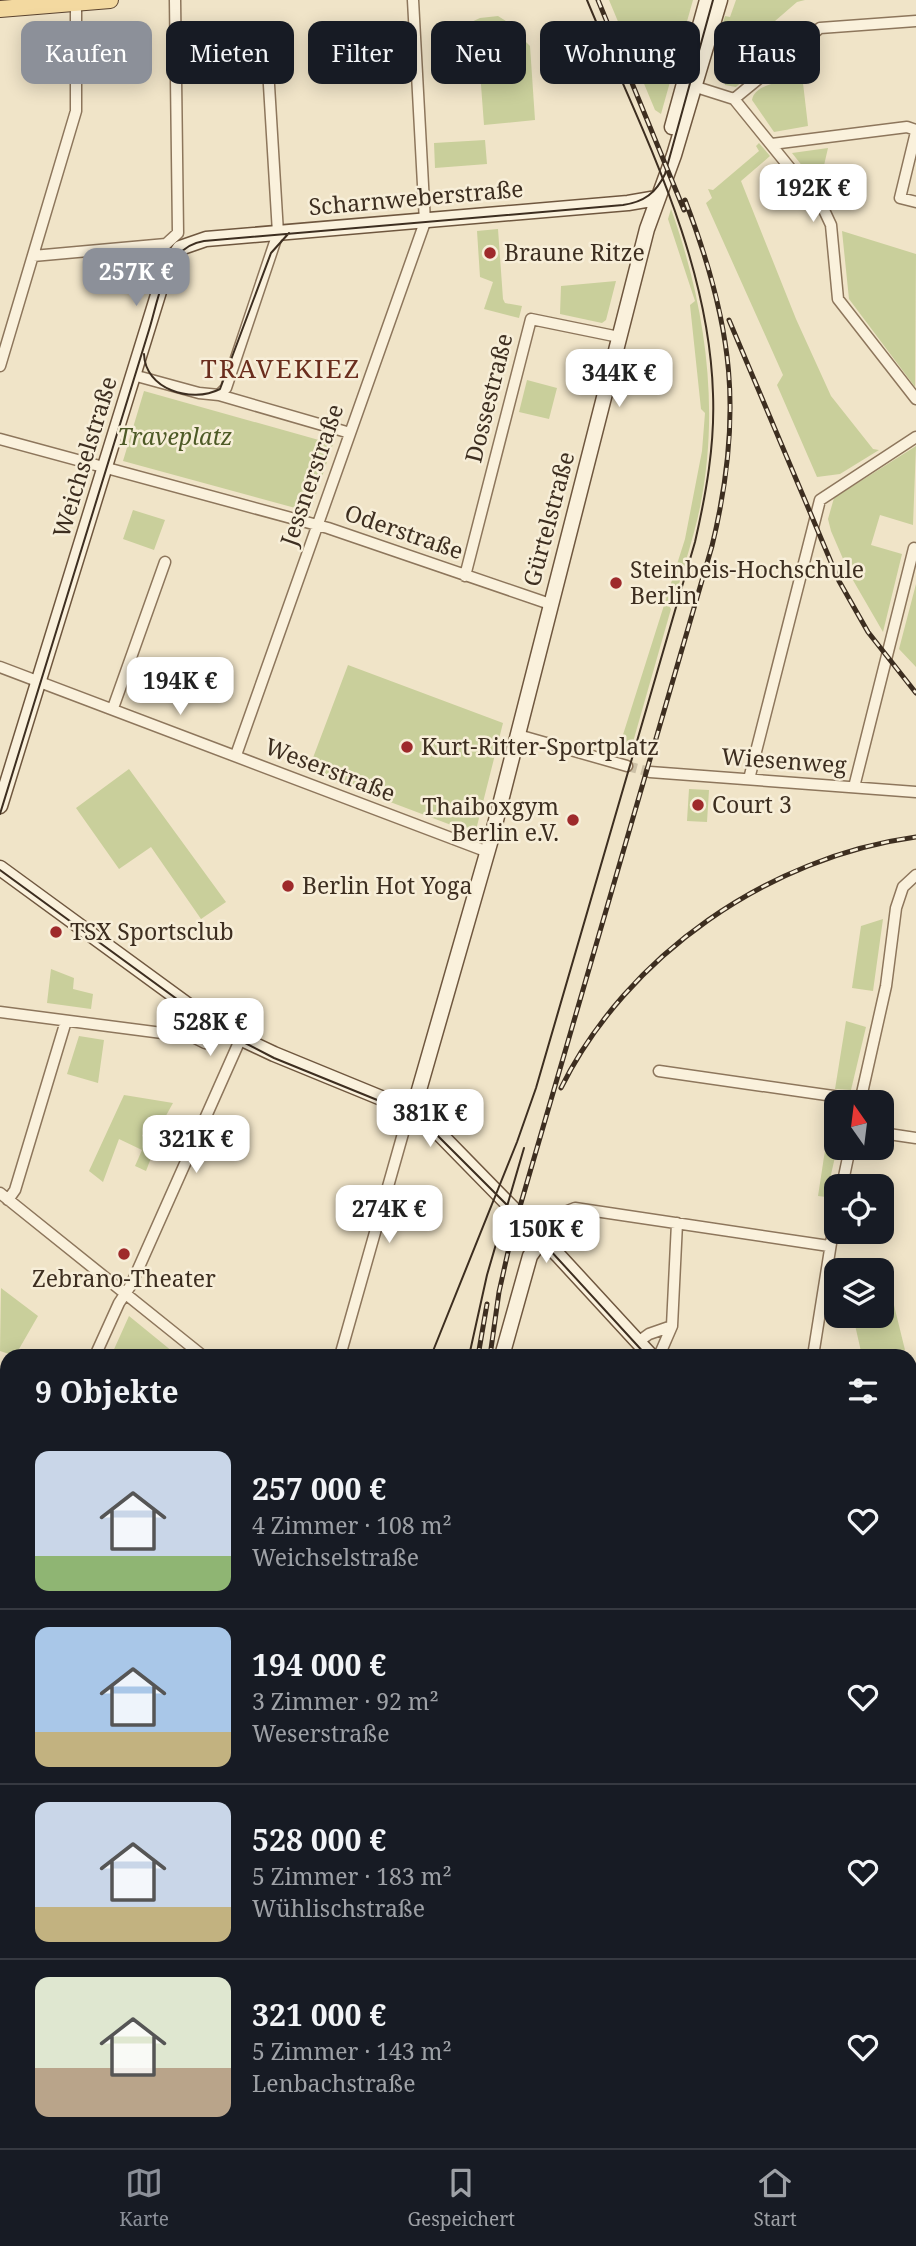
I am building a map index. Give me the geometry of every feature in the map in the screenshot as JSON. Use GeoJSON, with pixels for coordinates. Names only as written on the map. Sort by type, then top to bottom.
{"type":"FeatureCollection","features":[{"type":"Feature","properties":{"kind":"main road"},"geometry":{"type":"LineString","coordinates":[[0,9],[110,0]]}},
{"type":"Feature","properties":{"kind":"main road","name":"Gürtelstraße"},"geometry":{"type":"LineString","coordinates":[[657,198],[656,180],[707,0]]}},
{"type":"Feature","properties":{"kind":"main road","name":"Gürtelstraße"},"geometry":{"type":"LineString","coordinates":[[413,1111],[488,852],[657,198],[674,155],[720,0]]}},
{"type":"Feature","properties":{"kind":"main road","name":"Scharnweberstraße"},"geometry":{"type":"LineString","coordinates":[[177,243],[628,203],[657,198]]}},
{"type":"Feature","properties":{"kind":"main road","name":"Weichselstraße"},"geometry":{"type":"LineString","coordinates":[[0,806],[166,269],[177,243]]}},
{"type":"Feature","properties":{"kind":"main road"},"geometry":{"type":"LineString","coordinates":[[0,869],[215,1025],[240,1040],[413,1111],[542,1239],[644,1349]]}},
{"type":"Feature","properties":{"kind":"main road"},"geometry":{"type":"LineString","coordinates":[[504,1349],[530,1256],[542,1239]]}},
{"type":"Feature","properties":{"kind":"street","name":"Weichselstraße"},"geometry":{"type":"LineString","coordinates":[[175,0],[177,243]]}},
{"type":"Feature","properties":{"kind":"street","name":"Jessnerstraße"},"geometry":{"type":"LineString","coordinates":[[236,755],[426,220],[413,0]]}},
{"type":"Feature","properties":{"kind":"street"},"geometry":{"type":"LineString","coordinates":[[0,366],[76,111],[76,3]]}},
{"type":"Feature","properties":{"kind":"street"},"geometry":{"type":"LineString","coordinates":[[734,99],[820,28],[916,21]]}},
{"type":"Feature","properties":{"kind":"street"},"geometry":{"type":"LineString","coordinates":[[219,395],[226,388],[278,233],[270,84]]}},
{"type":"Feature","properties":{"kind":"street"},"geometry":{"type":"LineString","coordinates":[[693,86],[734,99],[828,218],[838,299],[914,394]]}},
{"type":"Feature","properties":{"kind":"street"},"geometry":{"type":"LineString","coordinates":[[772,144],[907,127],[916,131],[900,198],[916,202]]}},
{"type":"Feature","properties":{"kind":"street","name":"Scharnweberstraße"},"geometry":{"type":"LineString","coordinates":[[33,256],[177,243]]}},
{"type":"Feature","properties":{"kind":"street","name":"Dossestraße"},"geometry":{"type":"LineString","coordinates":[[465,576],[531,319],[619,337]]}},
{"type":"Feature","properties":{"kind":"street"},"geometry":{"type":"LineString","coordinates":[[133,375],[351,427]]}},
{"type":"Feature","properties":{"kind":"street"},"geometry":{"type":"LineString","coordinates":[[749,779],[820,500],[916,437]]}},
{"type":"Feature","properties":{"kind":"street","name":"Oderstraße"},"geometry":{"type":"LineString","coordinates":[[0,439],[317,526],[550,604]]}},
{"type":"Feature","properties":{"kind":"street"},"geometry":{"type":"LineString","coordinates":[[853,787],[914,548]]}},
{"type":"Feature","properties":{"kind":"street"},"geometry":{"type":"LineString","coordinates":[[113,708],[165,562]]}},
{"type":"Feature","properties":{"kind":"street","name":"Weserstraße"},"geometry":{"type":"LineString","coordinates":[[0,667],[488,852]]}},
{"type":"Feature","properties":{"kind":"street"},"geometry":{"type":"LineString","coordinates":[[518,736],[627,766]]}},
{"type":"Feature","properties":{"kind":"street","name":"Wiesenweg"},"geometry":{"type":"LineString","coordinates":[[650,772],[916,792]]}},
{"type":"Feature","properties":{"kind":"street"},"geometry":{"type":"LineString","coordinates":[[862,1090],[886,986],[896,908],[903,887],[916,875]]}},
{"type":"Feature","properties":{"kind":"street"},"geometry":{"type":"LineString","coordinates":[[0,1012],[193,1037],[198,1042],[207,1042],[215,1025]]}},
{"type":"Feature","properties":{"kind":"street"},"geometry":{"type":"LineString","coordinates":[[66,1021],[15,1190],[4,1197],[194,1349]]}},
{"type":"Feature","properties":{"kind":"street"},"geometry":{"type":"LineString","coordinates":[[98,1349],[240,1040]]}},
{"type":"Feature","properties":{"kind":"street"},"geometry":{"type":"LineString","coordinates":[[659,1070],[824,1095]]}},
{"type":"Feature","properties":{"kind":"street"},"geometry":{"type":"LineString","coordinates":[[343,1349],[404,1130],[413,1111]]}},
{"type":"Feature","properties":{"kind":"street"},"geometry":{"type":"LineString","coordinates":[[894,1135],[916,1138]]}},
{"type":"Feature","properties":{"kind":"street"},"geometry":{"type":"LineString","coordinates":[[542,1239],[568,1209],[586,1208],[830,1246],[814,1349]]}},
{"type":"Feature","properties":{"kind":"street"},"geometry":{"type":"LineString","coordinates":[[662,1349],[672,1326],[677,1223]]}},
{"type":"Feature","properties":{"kind":"street"},"geometry":{"type":"LineString","coordinates":[[638,1342],[649,1334],[672,1326]]}},
{"type":"Feature","properties":{"kind":"green space"},"geometry":{"type":"Polygon","coordinates":[[[609,0],[693,0],[687,21],[618,21],[609,0]]]}},
{"type":"Feature","properties":{"kind":"green space"},"geometry":{"type":"Polygon","coordinates":[[[736,0],[805,0],[797,2],[775,21],[723,21],[725,16],[730,17],[736,0]]]}},
{"type":"Feature","properties":{"kind":"green space"},"geometry":{"type":"Polygon","coordinates":[[[498,16],[506,21],[474,21],[498,16]]]}},
{"type":"Feature","properties":{"kind":"green space"},"geometry":{"type":"Polygon","coordinates":[[[526,42],[530,46],[535,120],[484,125],[481,84],[526,84],[526,42]]]}},
{"type":"Feature","properties":{"kind":"green space"},"geometry":{"type":"Polygon","coordinates":[[[644,84],[669,84],[661,114],[655,110],[644,84]]]}},
{"type":"Feature","properties":{"kind":"green space"},"geometry":{"type":"Polygon","coordinates":[[[773,84],[803,84],[808,126],[774,132],[752,100],[763,87],[773,84]]]}},
{"type":"Feature","properties":{"kind":"green space"},"geometry":{"type":"Polygon","coordinates":[[[485,140],[487,164],[435,168],[434,143],[485,140]]]}},
{"type":"Feature","properties":{"kind":"green space"},"geometry":{"type":"Polygon","coordinates":[[[759,143],[770,156],[741,181],[796,319],[831,396],[873,449],[879,450],[840,474],[817,477],[777,385],[783,375],[706,203],[712,198],[708,189],[713,190],[759,151],[756,146],[759,143]]]}},
{"type":"Feature","properties":{"kind":"green space"},"geometry":{"type":"Polygon","coordinates":[[[828,148],[819,187],[792,153],[828,148]]]}},
{"type":"Feature","properties":{"kind":"green space"},"geometry":{"type":"Polygon","coordinates":[[[671,209],[692,280],[706,352],[709,390],[707,464],[693,538],[676,595],[672,596],[669,606],[671,609],[629,756],[624,755],[621,741],[685,539],[702,451],[705,413],[701,409],[690,305],[695,301],[668,219],[671,209]]]}},
{"type":"Feature","properties":{"kind":"green space"},"geometry":{"type":"Polygon","coordinates":[[[498,229],[503,299],[505,303],[522,306],[519,318],[484,309],[493,282],[480,277],[477,231],[498,229]]]}},
{"type":"Feature","properties":{"kind":"green space"},"geometry":{"type":"Polygon","coordinates":[[[842,231],[916,254],[915,387],[849,299],[842,231]]]}},
{"type":"Feature","properties":{"kind":"green space"},"geometry":{"type":"Polygon","coordinates":[[[616,281],[606,320],[602,323],[560,314],[561,286],[616,281]]]}},
{"type":"Feature","properties":{"kind":"green space"},"geometry":{"type":"Polygon","coordinates":[[[527,380],[557,388],[549,419],[519,412],[527,380]]]}},
{"type":"Feature","properties":{"kind":"green space","name":"Traveplatz"},"geometry":{"type":"Polygon","coordinates":[[[144,391],[333,444],[310,512],[123,461],[144,391]]]}},
{"type":"Feature","properties":{"kind":"green space"},"geometry":{"type":"Polygon","coordinates":[[[916,446],[913,525],[880,515],[871,545],[902,554],[883,632],[850,575],[828,519],[834,498],[916,446]]]}},
{"type":"Feature","properties":{"kind":"green space"},"geometry":{"type":"Polygon","coordinates":[[[133,510],[165,520],[154,550],[123,539],[133,510]]]}},
{"type":"Feature","properties":{"kind":"green space"},"geometry":{"type":"Polygon","coordinates":[[[916,584],[916,667],[899,649],[916,584]]]}},
{"type":"Feature","properties":{"kind":"green space","name":"Kurt-Ritter-Sportplatz"},"geometry":{"type":"Polygon","coordinates":[[[348,665],[503,723],[475,834],[308,771],[348,665]]]}},
{"type":"Feature","properties":{"kind":"green space"},"geometry":{"type":"Polygon","coordinates":[[[129,769],[226,902],[201,919],[151,847],[119,869],[76,808],[129,769]]]}},
{"type":"Feature","properties":{"kind":"green space","name":"Court 3"},"geometry":{"type":"Polygon","coordinates":[[[689,789],[709,790],[707,822],[687,821],[689,789]]]}},
{"type":"Feature","properties":{"kind":"green space"},"geometry":{"type":"Polygon","coordinates":[[[883,919],[873,991],[852,988],[861,926],[883,919]]]}},
{"type":"Feature","properties":{"kind":"green space"},"geometry":{"type":"Polygon","coordinates":[[[51,969],[74,978],[73,989],[93,994],[91,1009],[47,1003],[51,969]]]}},
{"type":"Feature","properties":{"kind":"green space"},"geometry":{"type":"Polygon","coordinates":[[[846,1021],[866,1027],[851,1090],[835,1089],[846,1021]]]}},
{"type":"Feature","properties":{"kind":"green space"},"geometry":{"type":"Polygon","coordinates":[[[79,1036],[104,1040],[98,1083],[67,1074],[79,1036]]]}},
{"type":"Feature","properties":{"kind":"green space"},"geometry":{"type":"Polygon","coordinates":[[[124,1095],[173,1103],[158,1130],[147,1126],[142,1136],[156,1145],[146,1171],[135,1166],[142,1150],[119,1139],[103,1182],[89,1171],[124,1095]]]}},
{"type":"Feature","properties":{"kind":"green space"},"geometry":{"type":"Polygon","coordinates":[[[824,1157],[824,1160],[834,1160],[831,1174],[824,1174],[824,1197],[818,1196],[824,1157]]]}},
{"type":"Feature","properties":{"kind":"green space"},"geometry":{"type":"Polygon","coordinates":[[[1,1288],[38,1316],[19,1349],[0,1349],[1,1288]]]}},
{"type":"Feature","properties":{"kind":"green space"},"geometry":{"type":"Polygon","coordinates":[[[894,1305],[905,1349],[860,1349],[856,1328],[894,1328],[894,1305]]]}},
{"type":"Feature","properties":{"kind":"green space"},"geometry":{"type":"Polygon","coordinates":[[[129,1316],[169,1349],[114,1349],[129,1316]]]}},
{"type":"Feature","properties":{"kind":"tunnel"},"geometry":{"type":"LineString","coordinates":[[627,766],[650,772]]}},
{"type":"Feature","properties":{"kind":"tram line"},"geometry":{"type":"LineString","coordinates":[[434,1349],[536,1088],[695,542],[711,451],[713,394],[709,342],[685,241],[649,143],[587,0]]}},
{"type":"Feature","properties":{"kind":"tram line"},"geometry":{"type":"LineString","coordinates":[[0,814],[160,290],[165,276],[180,253],[191,245],[204,241],[637,202],[653,191],[665,174],[713,0]]}},
{"type":"Feature","properties":{"kind":"tram line"},"geometry":{"type":"LineString","coordinates":[[144,354],[146,366],[152,376],[172,390],[196,395],[220,389],[271,253],[289,233]]}},
{"type":"Feature","properties":{"kind":"tram line"},"geometry":{"type":"LineString","coordinates":[[0,870],[218,1029],[274,1058],[419,1117],[527,1225],[641,1349]]}},
{"type":"Feature","properties":{"kind":"tram line"},"geometry":{"type":"LineString","coordinates":[[471,1349],[487,1275],[524,1148]]}},
{"type":"Feature","properties":{"kind":"railway"},"geometry":{"type":"LineString","coordinates":[[598,0],[684,210]]}},
{"type":"Feature","properties":{"kind":"railway"},"geometry":{"type":"LineString","coordinates":[[491,1349],[499,1292],[512,1234],[712,546],[722,498],[728,454],[729,370],[714,288],[685,200]]}},
{"type":"Feature","properties":{"kind":"railway"},"geometry":{"type":"LineString","coordinates":[[729,320],[839,581],[868,632],[916,693]]}},
{"type":"Feature","properties":{"kind":"railway"},"geometry":{"type":"LineString","coordinates":[[561,1088],[589,1040],[624,995],[664,955],[708,920],[756,890],[808,866],[861,848],[916,837]]}},
{"type":"Feature","properties":{"kind":"railway"},"geometry":{"type":"LineString","coordinates":[[479,1349],[487,1304]]}},
{"type":"Feature","properties":{"kind":"place","name":"Braune Ritze"},"geometry":{"type":"Point","coordinates":[490,253]}},
{"type":"Feature","properties":{"kind":"place","name":"Steinbeis-Hochschule Berlin"},"geometry":{"type":"Point","coordinates":[616,583]}},
{"type":"Feature","properties":{"kind":"place","name":"Kurt-Ritter-Sportplatz"},"geometry":{"type":"Point","coordinates":[407,747]}},
{"type":"Feature","properties":{"kind":"place","name":"Court 3"},"geometry":{"type":"Point","coordinates":[698,805]}},
{"type":"Feature","properties":{"kind":"place","name":"Thaiboxgym Berlin e.V."},"geometry":{"type":"Point","coordinates":[573,820]}},
{"type":"Feature","properties":{"kind":"place","name":"Berlin Hot Yoga"},"geometry":{"type":"Point","coordinates":[288,886]}},
{"type":"Feature","properties":{"kind":"place","name":"TSX Sportsclub"},"geometry":{"type":"Point","coordinates":[56,932]}},
{"type":"Feature","properties":{"kind":"place","name":"Zebrano-Theater"},"geometry":{"type":"Point","coordinates":[124,1254]}},
{"type":"Feature","properties":{"kind":"district","name":"TRAVEKIEZ"},"geometry":{"type":"Point","coordinates":[281,369]}}]}
